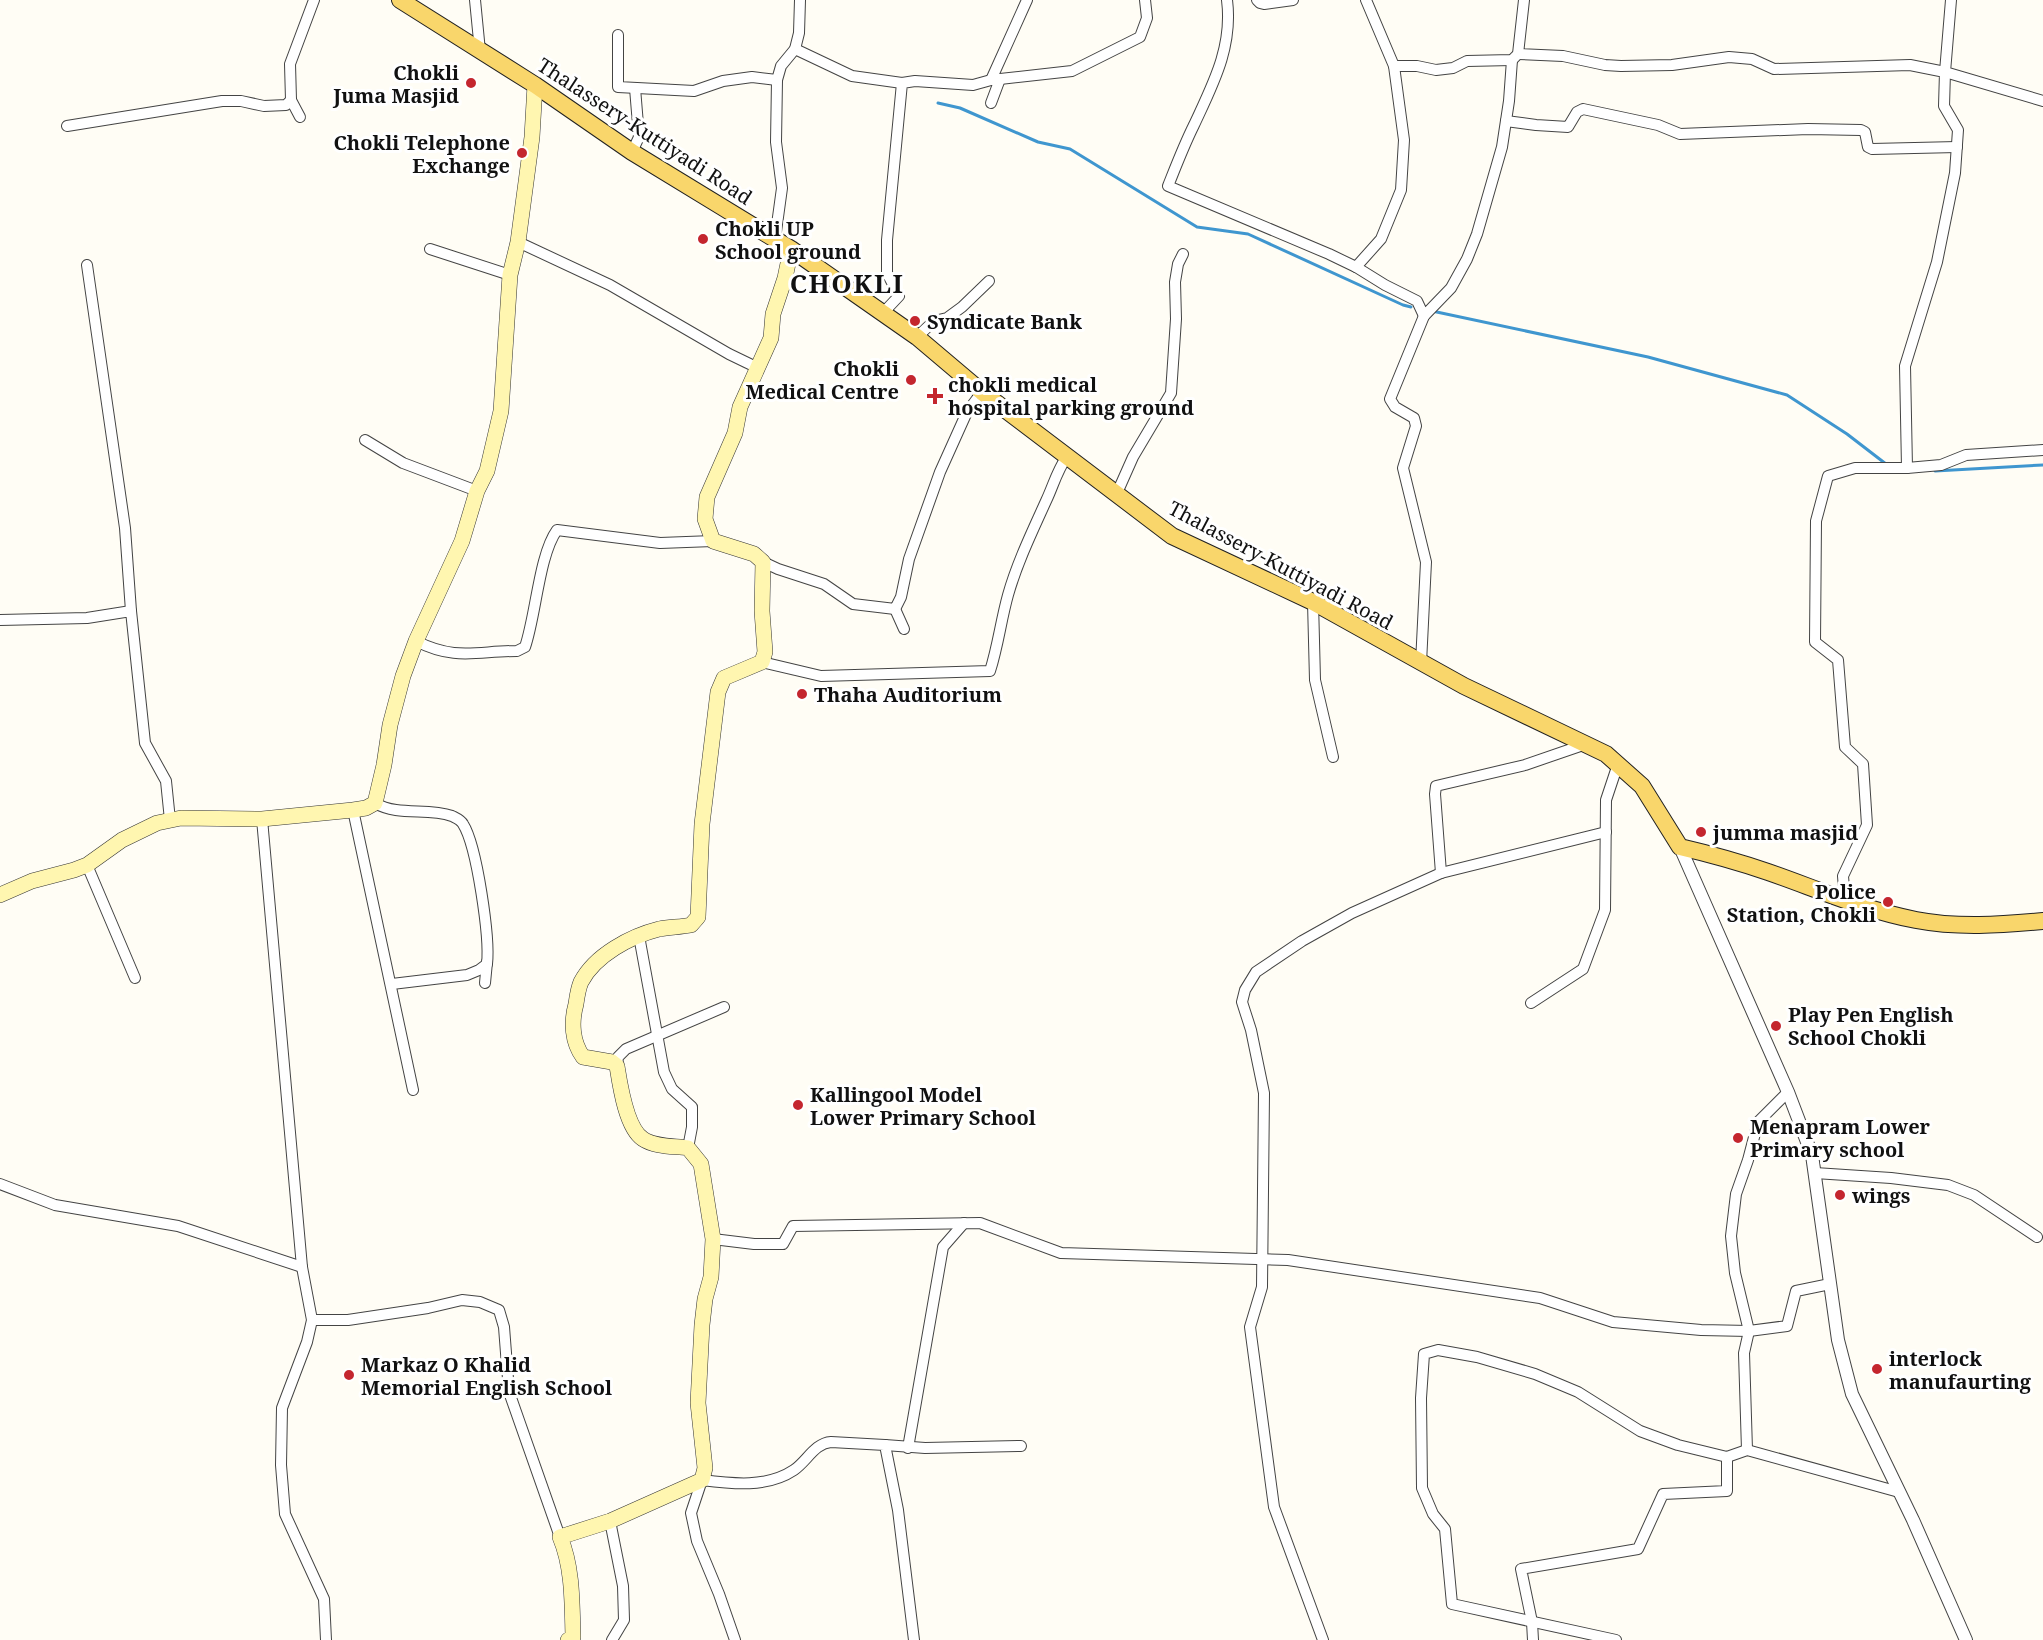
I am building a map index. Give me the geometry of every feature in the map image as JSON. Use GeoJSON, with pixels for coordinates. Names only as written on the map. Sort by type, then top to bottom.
{"type":"FeatureCollection","features":[{"type":"Feature","properties":{"kind":"main road","name":"Thalassery-Kuttiyadi Road"},"geometry":{"type":"LineString","coordinates":[[400,0],[535,85],[632,152],[791,249],[917,337],[982,392],[1172,536],[1313,602],[1464,686],[1606,754],[1642,786],[1680,847]]}},
{"type":"Feature","properties":{"kind":"main road"},"geometry":{"type":"LineString","coordinates":[[0,895],[32,881],[87,865],[142,829],[170,820],[181,818],[262,819],[353,810],[366,808],[375,802],[390,725],[403,676],[416,641],[462,541],[477,491],[487,471],[501,411],[510,275],[518,242],[532,137],[535,85]]}},
{"type":"Feature","properties":{"kind":"main road"},"geometry":{"type":"LineString","coordinates":[[568,1640],[573,1636],[571,1595],[567,1554],[560,1537],[610,1521],[702,1480],[705,1467],[698,1403],[702,1325],[711,1276],[713,1239],[701,1164],[688,1148],[653,1144],[642,1139],[635,1132],[622,1093],[617,1066],[612,1062],[583,1057],[577,1048],[573,1030],[574,1010],[580,983],[592,966],[605,954],[639,936],[660,929],[691,925],[698,917],[702,824],[718,692],[723,678],[762,662],[765,652],[762,610],[763,562],[754,554],[713,541],[705,519],[707,497],[735,433],[740,407],[771,338],[773,315],[785,278],[791,249]]}},
{"type":"Feature","properties":{"kind":"main road"},"geometry":{"type":"LineString","coordinates":[[1680,847],[1769,872],[1845,901],[1916,920],[1978,926],[2043,921]]}},
{"type":"Feature","properties":{"kind":"street"},"geometry":{"type":"LineString","coordinates":[[300,117],[291,100],[290,64],[314,0]]}},
{"type":"Feature","properties":{"kind":"street"},"geometry":{"type":"LineString","coordinates":[[475,0],[480,51]]}},
{"type":"Feature","properties":{"kind":"street"},"geometry":{"type":"LineString","coordinates":[[775,239],[782,188],[776,142],[777,80],[781,66],[795,49],[799,33],[800,0]]}},
{"type":"Feature","properties":{"kind":"street"},"geometry":{"type":"LineString","coordinates":[[991,103],[996,80],[1027,0]]}},
{"type":"Feature","properties":{"kind":"street"},"geometry":{"type":"LineString","coordinates":[[795,49],[852,76],[902,83],[915,81],[973,85],[1072,71],[1140,37],[1148,18],[1145,0]]}},
{"type":"Feature","properties":{"kind":"street"},"geometry":{"type":"LineString","coordinates":[[1227,0],[1226,43],[1219,72],[1168,186],[1356,267],[1417,301],[1424,316]]}},
{"type":"Feature","properties":{"kind":"street"},"geometry":{"type":"LineString","coordinates":[[1257,0],[1264,4],[1293,0]]}},
{"type":"Feature","properties":{"kind":"street"},"geometry":{"type":"LineString","coordinates":[[1356,267],[1381,239],[1401,190],[1404,140],[1394,66],[1366,0]]}},
{"type":"Feature","properties":{"kind":"street"},"geometry":{"type":"LineString","coordinates":[[1421,663],[1426,562],[1403,468],[1416,426],[1414,418],[1395,407],[1390,399],[1424,316],[1451,288],[1467,259],[1502,147],[1524,0]]}},
{"type":"Feature","properties":{"kind":"street"},"geometry":{"type":"LineString","coordinates":[[1904,468],[1905,366],[1937,262],[1955,173],[1958,130],[1944,106],[1951,0]]}},
{"type":"Feature","properties":{"kind":"street"},"geometry":{"type":"LineString","coordinates":[[618,35],[618,87],[694,91],[723,81],[752,77],[777,80]]}},
{"type":"Feature","properties":{"kind":"street"},"geometry":{"type":"LineString","coordinates":[[1394,66],[1417,66],[1436,70],[1453,68],[1467,61],[1563,56],[1621,66],[1672,65],[1729,57],[1752,59],[1774,69],[1911,65],[1945,72],[2043,101]]}},
{"type":"Feature","properties":{"kind":"street"},"geometry":{"type":"LineString","coordinates":[[883,314],[899,296],[887,273],[887,240],[902,83]]}},
{"type":"Feature","properties":{"kind":"street"},"geometry":{"type":"LineString","coordinates":[[632,152],[639,137],[635,88]]}},
{"type":"Feature","properties":{"kind":"street"},"geometry":{"type":"LineString","coordinates":[[67,126],[222,100],[241,100],[264,106],[286,105],[291,100]]}},
{"type":"Feature","properties":{"kind":"street"},"geometry":{"type":"LineString","coordinates":[[1506,121],[1568,127],[1577,112],[1584,109],[1658,125],[1680,134],[1800,129],[1861,130],[1865,132],[1868,147],[1872,149],[1957,147]]}},
{"type":"Feature","properties":{"kind":"street"},"geometry":{"type":"LineString","coordinates":[[518,242],[610,285],[729,354],[758,368]]}},
{"type":"Feature","properties":{"kind":"street"},"geometry":{"type":"LineString","coordinates":[[430,249],[510,275]]}},
{"type":"Feature","properties":{"kind":"street"},"geometry":{"type":"LineString","coordinates":[[1117,494],[1133,457],[1171,393],[1176,319],[1175,282],[1178,264],[1183,254]]}},
{"type":"Feature","properties":{"kind":"street"},"geometry":{"type":"LineString","coordinates":[[87,265],[125,528],[145,743],[166,781],[170,820]]}},
{"type":"Feature","properties":{"kind":"street"},"geometry":{"type":"LineString","coordinates":[[917,337],[934,321],[947,318],[962,307],[989,281]]}},
{"type":"Feature","properties":{"kind":"street"},"geometry":{"type":"LineString","coordinates":[[895,609],[901,597],[904,575],[916,536],[940,472],[967,412],[982,392]]}},
{"type":"Feature","properties":{"kind":"street"},"geometry":{"type":"LineString","coordinates":[[365,440],[403,464],[477,491]]}},
{"type":"Feature","properties":{"kind":"street"},"geometry":{"type":"LineString","coordinates":[[1845,901],[1843,876],[1867,825],[1863,764],[1845,747],[1838,660],[1815,642],[1816,521],[1828,476],[1855,468],[1941,465],[1966,455],[2043,450]]}},
{"type":"Feature","properties":{"kind":"street"},"geometry":{"type":"LineString","coordinates":[[762,662],[821,676],[990,671],[999,643],[1008,595],[1050,493],[1056,472],[1067,456]]}},
{"type":"Feature","properties":{"kind":"street"},"geometry":{"type":"LineString","coordinates":[[416,641],[447,653],[517,651],[525,647],[532,627],[551,538],[557,530],[660,543],[713,541]]}},
{"type":"Feature","properties":{"kind":"street"},"geometry":{"type":"LineString","coordinates":[[763,562],[824,584],[852,604],[895,609]]}},
{"type":"Feature","properties":{"kind":"street"},"geometry":{"type":"LineString","coordinates":[[1313,602],[1315,680],[1334,758]]}},
{"type":"Feature","properties":{"kind":"street"},"geometry":{"type":"LineString","coordinates":[[895,609],[904,629]]}},
{"type":"Feature","properties":{"kind":"street"},"geometry":{"type":"LineString","coordinates":[[0,620],[87,618],[131,611]]}},
{"type":"Feature","properties":{"kind":"street"},"geometry":{"type":"LineString","coordinates":[[1441,873],[1436,786],[1525,765],[1586,744]]}},
{"type":"Feature","properties":{"kind":"street"},"geometry":{"type":"LineString","coordinates":[[1532,1004],[1583,969],[1605,910],[1606,800],[1618,764]]}},
{"type":"Feature","properties":{"kind":"street"},"geometry":{"type":"LineString","coordinates":[[375,802],[396,811],[442,814],[453,816],[462,822],[469,837],[482,896],[488,955],[485,982]]}},
{"type":"Feature","properties":{"kind":"street"},"geometry":{"type":"LineString","coordinates":[[353,810],[413,1090]]}},
{"type":"Feature","properties":{"kind":"street"},"geometry":{"type":"LineString","coordinates":[[262,819],[302,1267],[312,1320],[307,1342],[282,1408],[281,1466],[285,1514],[324,1599],[326,1640]]}},
{"type":"Feature","properties":{"kind":"street"},"geometry":{"type":"LineString","coordinates":[[1323,1640],[1274,1508],[1250,1327],[1262,1287],[1264,1092],[1251,1030],[1242,1002],[1245,990],[1256,972],[1302,941],[1352,913],[1441,873],[1606,832]]}},
{"type":"Feature","properties":{"kind":"street"},"geometry":{"type":"LineString","coordinates":[[1680,847],[1788,1092],[1812,1155],[1838,1340],[1852,1394],[1966,1640]]}},
{"type":"Feature","properties":{"kind":"street"},"geometry":{"type":"LineString","coordinates":[[87,865],[135,978]]}},
{"type":"Feature","properties":{"kind":"street"},"geometry":{"type":"LineString","coordinates":[[639,936],[664,1072],[672,1089],[692,1107],[692,1127],[688,1148]]}},
{"type":"Feature","properties":{"kind":"street"},"geometry":{"type":"LineString","coordinates":[[392,984],[468,975],[487,964],[488,955]]}},
{"type":"Feature","properties":{"kind":"street"},"geometry":{"type":"LineString","coordinates":[[617,1066],[618,1057],[626,1049],[724,1007]]}},
{"type":"Feature","properties":{"kind":"street"},"geometry":{"type":"LineString","coordinates":[[1747,1450],[1744,1353],[1749,1331],[1735,1273],[1731,1236],[1736,1194],[1758,1122],[1788,1092]]}},
{"type":"Feature","properties":{"kind":"street"},"geometry":{"type":"LineString","coordinates":[[1815,1173],[1891,1178],[1948,1185],[1974,1195],[2037,1237]]}},
{"type":"Feature","properties":{"kind":"street"},"geometry":{"type":"LineString","coordinates":[[0,1184],[55,1204],[178,1226],[302,1267]]}},
{"type":"Feature","properties":{"kind":"street"},"geometry":{"type":"LineString","coordinates":[[713,1239],[754,1244],[783,1244],[793,1226],[980,1222],[1061,1253],[1288,1260],[1540,1298],[1613,1322],[1701,1330],[1749,1331],[1787,1326],[1796,1291],[1830,1284]]}},
{"type":"Feature","properties":{"kind":"street"},"geometry":{"type":"LineString","coordinates":[[908,1448],[943,1247],[964,1223]]}},
{"type":"Feature","properties":{"kind":"street"},"geometry":{"type":"LineString","coordinates":[[312,1320],[348,1320],[428,1308],[462,1300],[480,1302],[499,1310],[504,1327],[509,1392],[560,1537]]}},
{"type":"Feature","properties":{"kind":"street"},"geometry":{"type":"LineString","coordinates":[[1616,1640],[1452,1605],[1445,1529],[1433,1514],[1422,1488],[1421,1398],[1424,1354],[1438,1350],[1477,1357],[1535,1374],[1578,1392],[1640,1431],[1678,1445],[1727,1457],[1747,1450],[1899,1492]]}},
{"type":"Feature","properties":{"kind":"street"},"geometry":{"type":"LineString","coordinates":[[735,1640],[697,1541],[691,1513],[702,1480],[730,1484],[761,1483],[796,1469],[818,1446],[825,1442],[873,1443],[908,1448],[1021,1446]]}},
{"type":"Feature","properties":{"kind":"street"},"geometry":{"type":"LineString","coordinates":[[885,1445],[898,1510],[914,1640]]}},
{"type":"Feature","properties":{"kind":"street"},"geometry":{"type":"LineString","coordinates":[[1533,1640],[1532,1622],[1521,1569],[1638,1549],[1664,1494],[1727,1491],[1727,1457]]}},
{"type":"Feature","properties":{"kind":"street"},"geometry":{"type":"LineString","coordinates":[[610,1521],[623,1586],[624,1620],[612,1640]]}},
{"type":"Feature","properties":{"kind":"waterway"},"geometry":{"type":"LineString","coordinates":[[938,103],[960,108],[1038,142],[1070,149],[1197,227],[1248,234],[1411,307]]}},
{"type":"Feature","properties":{"kind":"waterway"},"geometry":{"type":"LineString","coordinates":[[1432,311],[1648,357],[1787,395],[1847,434],[1886,464]]}},
{"type":"Feature","properties":{"kind":"waterway"},"geometry":{"type":"LineString","coordinates":[[1935,471],[2043,465]]}},
{"type":"Feature","properties":{"kind":"place","name":"Chokli Juma Masjid"},"geometry":{"type":"Point","coordinates":[471,83]}},
{"type":"Feature","properties":{"kind":"place","name":"Chokli Telephone Exchange"},"geometry":{"type":"Point","coordinates":[522,153]}},
{"type":"Feature","properties":{"kind":"place","name":"Chokli UP School ground"},"geometry":{"type":"Point","coordinates":[703,239]}},
{"type":"Feature","properties":{"kind":"place","name":"Syndicate Bank"},"geometry":{"type":"Point","coordinates":[915,321]}},
{"type":"Feature","properties":{"kind":"place","name":"Chokli Medical Centre"},"geometry":{"type":"Point","coordinates":[911,380]}},
{"type":"Feature","properties":{"kind":"place","name":"chokli medical hospital parking ground"},"geometry":{"type":"Point","coordinates":[935,396]}},
{"type":"Feature","properties":{"kind":"place","name":"Thaha Auditorium"},"geometry":{"type":"Point","coordinates":[802,694]}},
{"type":"Feature","properties":{"kind":"place","name":"jumma masjid"},"geometry":{"type":"Point","coordinates":[1701,832]}},
{"type":"Feature","properties":{"kind":"place","name":"Police Station, Chokli"},"geometry":{"type":"Point","coordinates":[1888,902]}},
{"type":"Feature","properties":{"kind":"place","name":"Play Pen English School Chokli"},"geometry":{"type":"Point","coordinates":[1776,1026]}},
{"type":"Feature","properties":{"kind":"place","name":"Kallingool Model Lower Primary School"},"geometry":{"type":"Point","coordinates":[798,1105]}},
{"type":"Feature","properties":{"kind":"place","name":"Menapram Lower Primary school"},"geometry":{"type":"Point","coordinates":[1738,1138]}},
{"type":"Feature","properties":{"kind":"place","name":"wings"},"geometry":{"type":"Point","coordinates":[1840,1195]}},
{"type":"Feature","properties":{"kind":"place","name":"interlock manufaurting"},"geometry":{"type":"Point","coordinates":[1877,1369]}},
{"type":"Feature","properties":{"kind":"place","name":"Markaz O Khalid Memorial English School"},"geometry":{"type":"Point","coordinates":[349,1375]}},
{"type":"Feature","properties":{"kind":"district","name":"CHOKLI"},"geometry":{"type":"Point","coordinates":[847,283]}}]}
